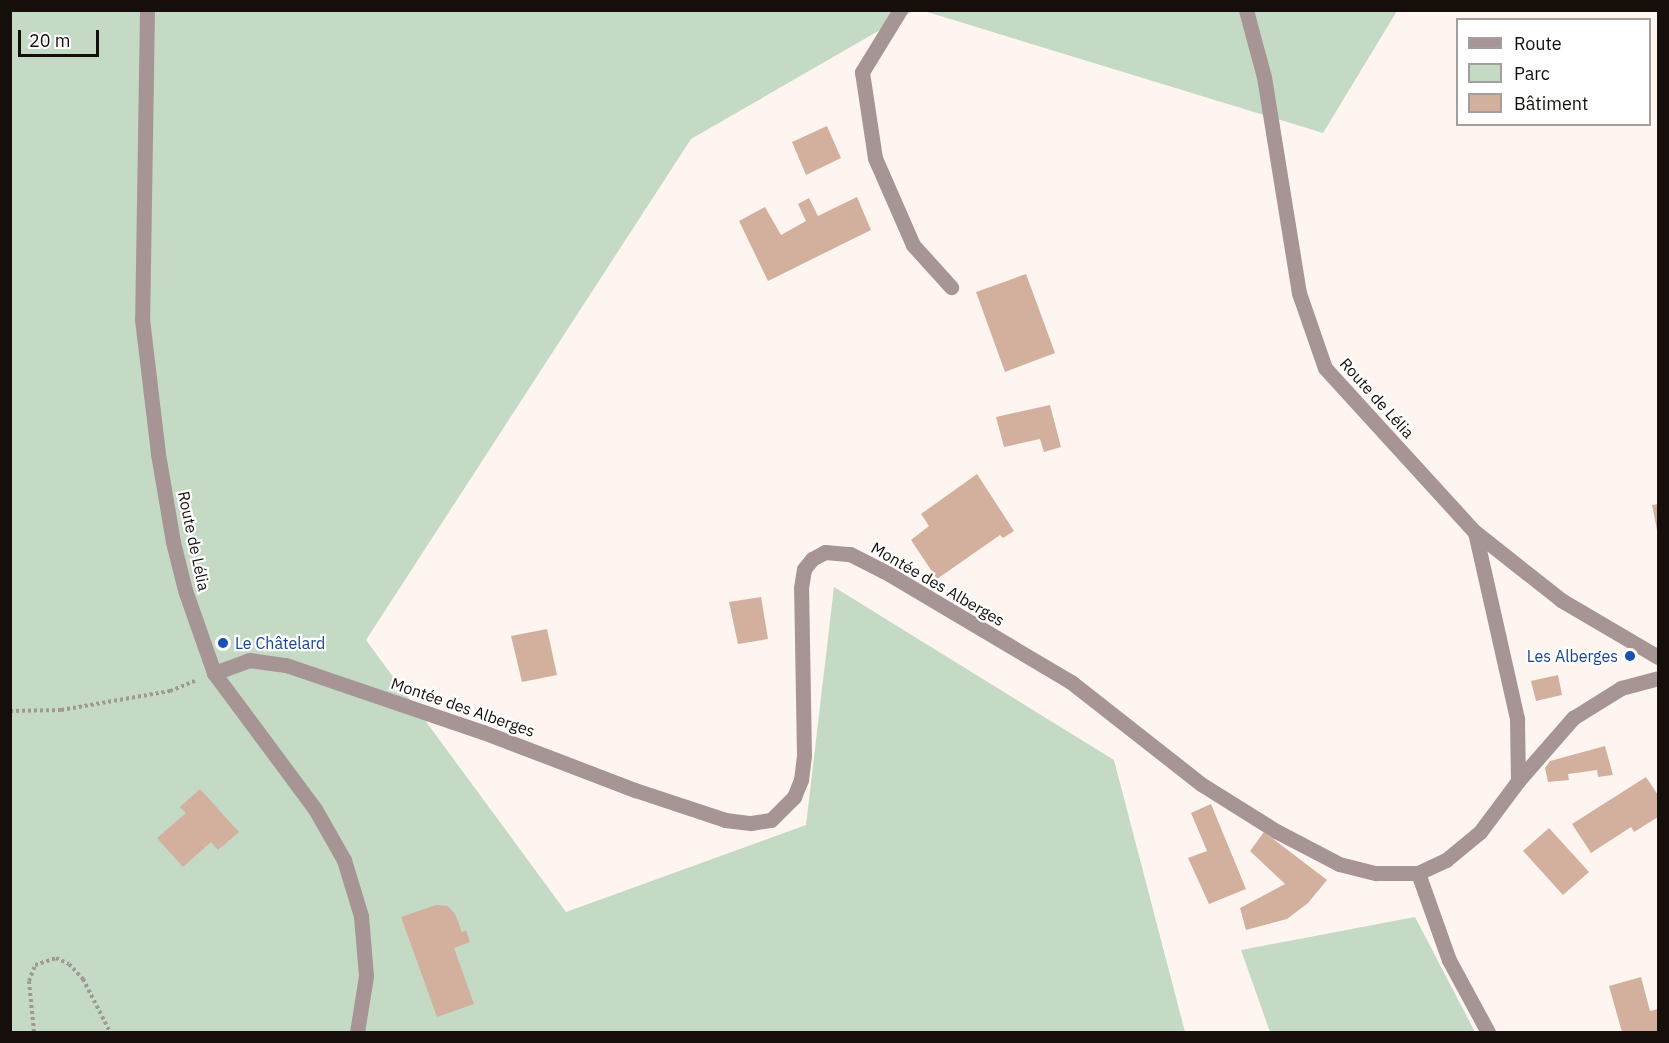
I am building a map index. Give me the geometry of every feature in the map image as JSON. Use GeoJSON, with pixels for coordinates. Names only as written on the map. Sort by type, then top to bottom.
{"type":"FeatureCollection","features":[{"type":"Feature","properties":{"kind":"street","name":"Route de Lélia"},"geometry":{"type":"LineString","coordinates":[[147,10],[142,319],[158,454],[173,542],[185,590],[214,673],[315,809],[344,860],[361,916],[366,976],[357,1032]]}},
{"type":"Feature","properties":{"kind":"street"},"geometry":{"type":"LineString","coordinates":[[900,10],[862,72],[875,158],[913,245],[951,287]]}},
{"type":"Feature","properties":{"kind":"street","name":"Route de Lélia"},"geometry":{"type":"LineString","coordinates":[[1246,10],[1264,77],[1299,293],[1325,368],[1475,532],[1561,600],[1659,657]]}},
{"type":"Feature","properties":{"kind":"street"},"geometry":{"type":"LineString","coordinates":[[1475,532],[1517,719],[1518,781]]}},
{"type":"Feature","properties":{"kind":"street","name":"Montée des Alberges"},"geometry":{"type":"LineString","coordinates":[[214,673],[249,660],[286,665],[725,820],[751,823],[771,820],[794,797],[801,780],[804,755],[801,588],[804,569],[812,559],[825,552],[850,555],[889,574],[1071,682],[1201,783],[1276,831],[1339,864],[1376,873],[1418,873],[1446,860],[1480,832],[1518,781],[1573,718],[1621,688],[1659,678]]}},
{"type":"Feature","properties":{"kind":"street"},"geometry":{"type":"LineString","coordinates":[[1418,873],[1449,960],[1488,1032]]}},
{"type":"Feature","properties":{"kind":"path"},"geometry":{"type":"LineString","coordinates":[[10,711],[61,710],[170,691],[214,673]]}},
{"type":"Feature","properties":{"kind":"path"},"geometry":{"type":"LineString","coordinates":[[34,1032],[29,981],[35,965],[56,958],[69,964],[83,978],[110,1032]]}},
{"type":"Feature","properties":{"kind":"green space"},"geometry":{"type":"Polygon","coordinates":[[[10,11],[913,11],[691,139],[366,640],[566,912],[806,825],[834,587],[1114,760],[1185,1032],[11,1032],[10,11]]]}},
{"type":"Feature","properties":{"kind":"green space"},"geometry":{"type":"Polygon","coordinates":[[[924,11],[1397,11],[1323,133],[924,11]]]}},
{"type":"Feature","properties":{"kind":"green space"},"geometry":{"type":"Polygon","coordinates":[[[1415,917],[1475,1032],[1270,1032],[1241,950],[1415,917]]]}},
{"type":"Feature","properties":{"kind":"building"},"geometry":{"type":"Polygon","coordinates":[[[827,126],[841,158],[806,175],[792,142],[827,126]]]}},
{"type":"Feature","properties":{"kind":"building"},"geometry":{"type":"Polygon","coordinates":[[[857,197],[871,230],[768,281],[739,221],[765,207],[781,235],[806,221],[798,204],[809,198],[818,216],[857,197]]]}},
{"type":"Feature","properties":{"kind":"building"},"geometry":{"type":"Polygon","coordinates":[[[1026,274],[1055,353],[1005,372],[976,292],[1026,274]]]}},
{"type":"Feature","properties":{"kind":"building"},"geometry":{"type":"Polygon","coordinates":[[[1050,405],[1061,447],[1044,452],[1040,439],[1004,447],[996,417],[1050,405]]]}},
{"type":"Feature","properties":{"kind":"building"},"geometry":{"type":"Polygon","coordinates":[[[977,474],[1014,531],[1003,538],[1000,535],[937,579],[911,540],[929,526],[921,514],[977,474]]]}},
{"type":"Feature","properties":{"kind":"building"},"geometry":{"type":"Polygon","coordinates":[[[1658,504],[1658,530],[1657,530],[1652,505],[1658,504]]]}},
{"type":"Feature","properties":{"kind":"building"},"geometry":{"type":"Polygon","coordinates":[[[761,597],[768,639],[738,644],[729,602],[761,597]]]}},
{"type":"Feature","properties":{"kind":"building"},"geometry":{"type":"Polygon","coordinates":[[[547,629],[557,675],[522,682],[511,636],[547,629]]]}},
{"type":"Feature","properties":{"kind":"building"},"geometry":{"type":"Polygon","coordinates":[[[1558,675],[1562,695],[1536,701],[1531,681],[1558,675]]]}},
{"type":"Feature","properties":{"kind":"building"},"geometry":{"type":"Polygon","coordinates":[[[1605,746],[1613,775],[1598,777],[1597,770],[1568,774],[1569,780],[1548,782],[1545,768],[1550,761],[1605,746]]]}},
{"type":"Feature","properties":{"kind":"building"},"geometry":{"type":"Polygon","coordinates":[[[1646,777],[1658,795],[1658,817],[1634,832],[1631,827],[1591,853],[1572,824],[1646,777]]]}},
{"type":"Feature","properties":{"kind":"building"},"geometry":{"type":"Polygon","coordinates":[[[200,789],[239,832],[218,850],[211,842],[183,867],[157,838],[186,813],[180,807],[200,789]]]}},
{"type":"Feature","properties":{"kind":"building"},"geometry":{"type":"Polygon","coordinates":[[[1211,804],[1246,889],[1209,904],[1188,858],[1207,851],[1191,813],[1211,804]]]}},
{"type":"Feature","properties":{"kind":"building"},"geometry":{"type":"Polygon","coordinates":[[[1549,828],[1589,872],[1563,895],[1523,851],[1549,828]]]}},
{"type":"Feature","properties":{"kind":"building"},"geometry":{"type":"Polygon","coordinates":[[[1264,832],[1327,880],[1308,903],[1287,919],[1246,930],[1240,908],[1285,884],[1250,851],[1264,832]]]}},
{"type":"Feature","properties":{"kind":"building"},"geometry":{"type":"Polygon","coordinates":[[[436,905],[448,906],[455,914],[462,932],[466,930],[470,942],[454,948],[474,1004],[437,1017],[401,917],[436,905]]]}},
{"type":"Feature","properties":{"kind":"building"},"geometry":{"type":"Polygon","coordinates":[[[1641,977],[1650,1011],[1658,1009],[1658,1032],[1622,1032],[1609,986],[1641,977]]]}},
{"type":"Feature","properties":{"kind":"place","name":"Le Châtelard"},"geometry":{"type":"Point","coordinates":[223,643]}},
{"type":"Feature","properties":{"kind":"place","name":"Les Alberges"},"geometry":{"type":"Point","coordinates":[1630,656]}}]}
